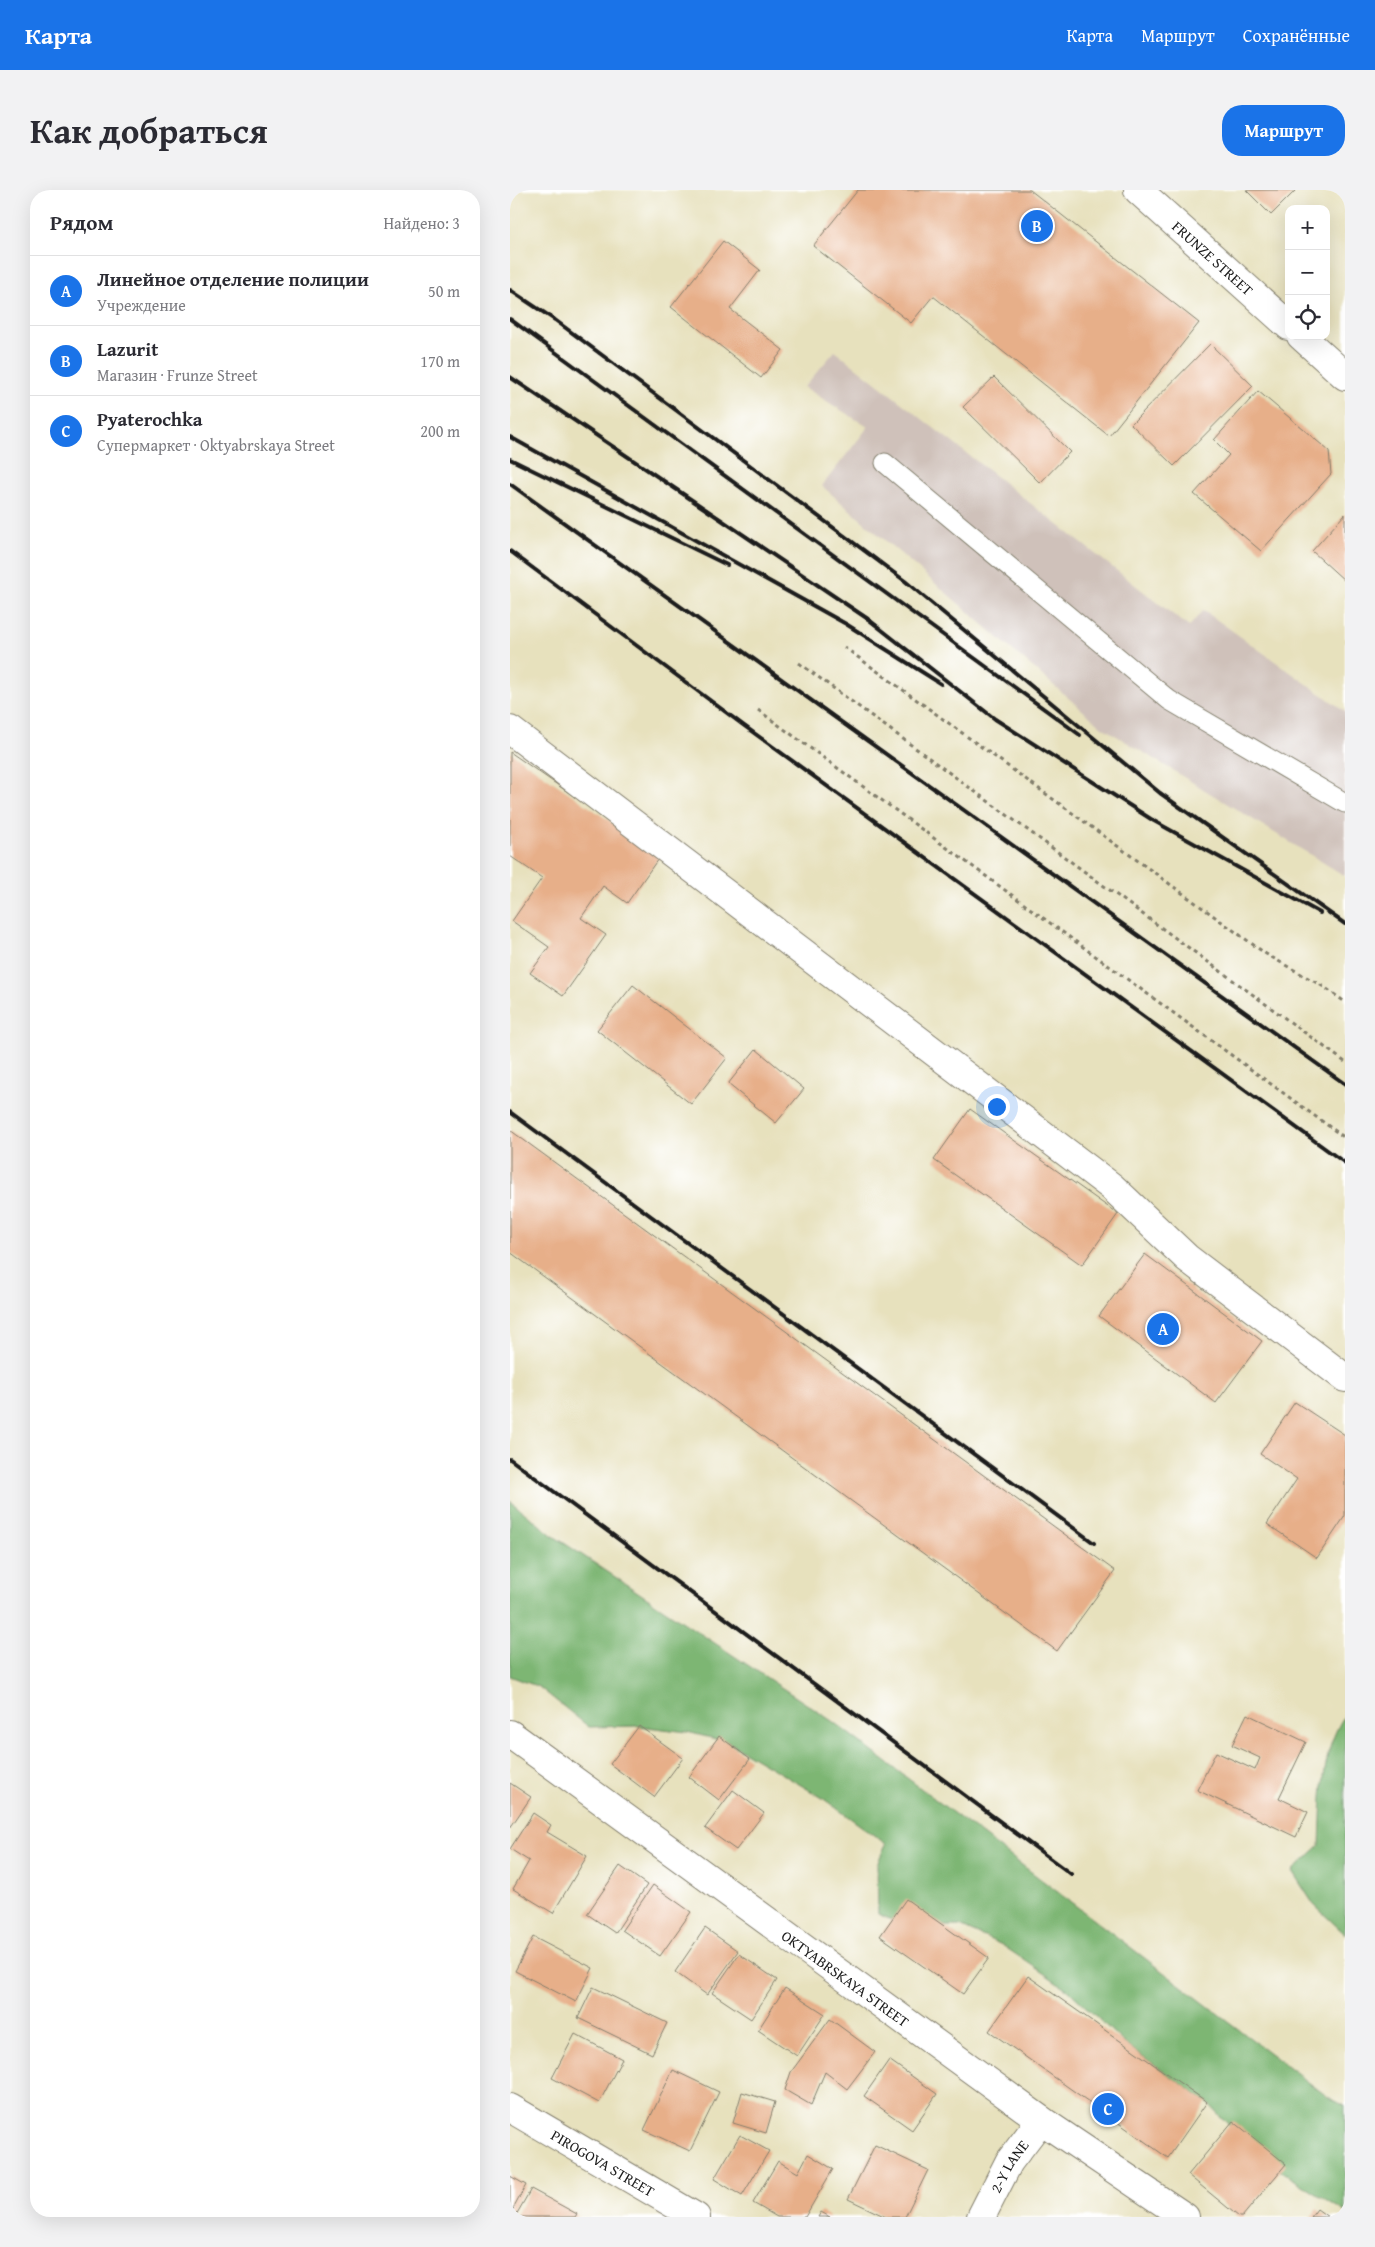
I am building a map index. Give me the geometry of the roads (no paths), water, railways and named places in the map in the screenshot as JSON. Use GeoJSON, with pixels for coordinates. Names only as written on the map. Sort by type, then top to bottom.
{"type":"FeatureCollection","features":[{"type":"Feature","properties":{"kind":"street","name":"FRUNZE STREET"},"geometry":{"type":"LineString","coordinates":[[1138,190],[1285,322]]}},
{"type":"Feature","properties":{"kind":"street"},"geometry":{"type":"LineString","coordinates":[[1304,340],[1345,376]]}},
{"type":"Feature","properties":{"kind":"street"},"geometry":{"type":"LineString","coordinates":[[510,730],[1112,1187],[1187,1258],[1345,1378]]}},
{"type":"Feature","properties":{"kind":"street","name":"OKTYABRSKAYA STREET"},"geometry":{"type":"LineString","coordinates":[[510,1734],[1041,2120],[1185,2217]]}},
{"type":"Feature","properties":{"kind":"street","name":"PIROGOVA STREET"},"geometry":{"type":"LineString","coordinates":[[510,2108],[696,2217]]}},
{"type":"Feature","properties":{"kind":"street","name":"2-Y LANE"},"geometry":{"type":"LineString","coordinates":[[981,2217],[1009,2162],[1041,2120]]}},
{"type":"Feature","properties":{"kind":"lane"},"geometry":{"type":"LineString","coordinates":[[885,463],[1169,700],[1345,803]]}},
{"type":"Feature","properties":{"kind":"railway"},"geometry":{"type":"LineString","coordinates":[[510,290],[555,320],[905,581],[1160,793],[1345,924]]}},
{"type":"Feature","properties":{"kind":"railway"},"geometry":{"type":"LineString","coordinates":[[510,319],[1080,735]]}},
{"type":"Feature","properties":{"kind":"railway"},"geometry":{"type":"LineString","coordinates":[[510,377],[868,619],[995,719],[1154,821],[1320,913]]}},
{"type":"Feature","properties":{"kind":"railway"},"geometry":{"type":"LineString","coordinates":[[510,437],[846,624],[941,684]]}},
{"type":"Feature","properties":{"kind":"railway"},"geometry":{"type":"LineString","coordinates":[[510,459],[727,565]]}},
{"type":"Feature","properties":{"kind":"railway"},"geometry":{"type":"LineString","coordinates":[[510,484],[1345,1084]]}},
{"type":"Feature","properties":{"kind":"railway"},"geometry":{"type":"LineString","coordinates":[[510,551],[743,725],[1345,1163]]}},
{"type":"Feature","properties":{"kind":"railway"},"geometry":{"type":"LineString","coordinates":[[510,1112],[1094,1543]]}},
{"type":"Feature","properties":{"kind":"railway"},"geometry":{"type":"LineString","coordinates":[[510,1459],[1071,1874]]}},
{"type":"Feature","properties":{"kind":"place","name":"Lazurit"},"geometry":{"type":"Point","coordinates":[1037,226]}},
{"type":"Feature","properties":{"kind":"place","name":"Линейное отделение полиции"},"geometry":{"type":"Point","coordinates":[1163,1329]}},
{"type":"Feature","properties":{"kind":"place","name":"Pyaterochka"},"geometry":{"type":"Point","coordinates":[1108,2109]}}]}
